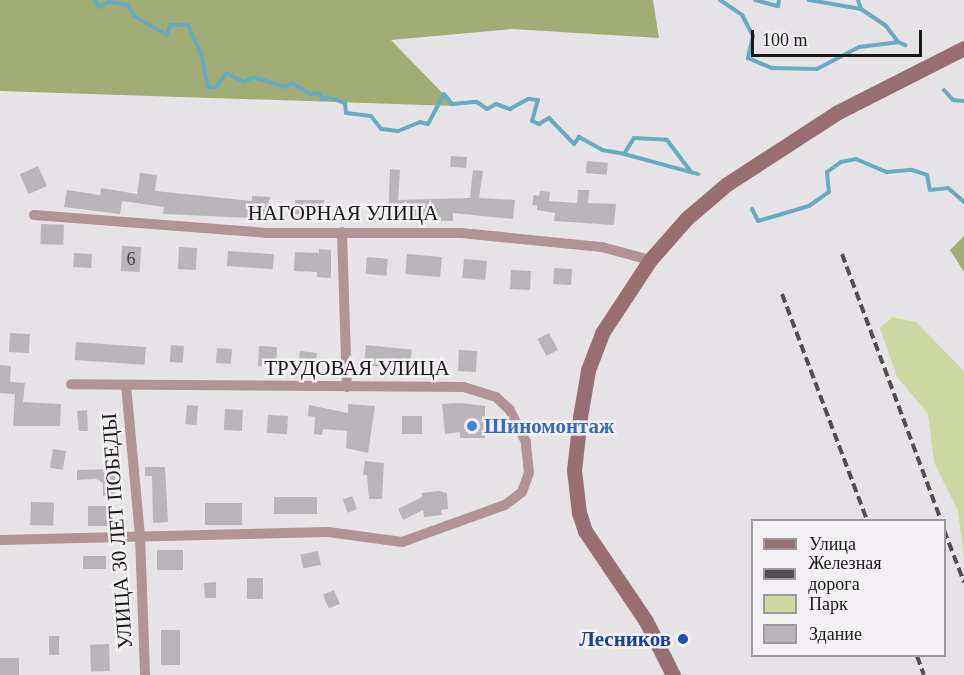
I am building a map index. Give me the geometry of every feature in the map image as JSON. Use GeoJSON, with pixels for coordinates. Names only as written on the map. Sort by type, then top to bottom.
{"type":"FeatureCollection","features":[{"type":"Feature","properties":{"kind":"main road"},"geometry":{"type":"LineString","coordinates":[[673,675],[638,608],[585,531],[579,513],[574,471],[584,389],[593,353],[623,296],[650,260],[702,204],[767,155],[838,112],[964,48]]}},
{"type":"Feature","properties":{"kind":"street","name":"НАГОРНАЯ УЛИЦА"},"geometry":{"type":"LineString","coordinates":[[34,215],[178,229],[461,233],[621,250],[650,260]]}},
{"type":"Feature","properties":{"kind":"street"},"geometry":{"type":"LineString","coordinates":[[342,232],[347,387]]}},
{"type":"Feature","properties":{"kind":"street","name":"ТРУДОВАЯ УЛИЦА"},"geometry":{"type":"LineString","coordinates":[[0,540],[346,532],[379,542],[402,542],[490,512],[522,492],[530,463],[515,419],[496,397],[449,386],[71,384]]}},
{"type":"Feature","properties":{"kind":"street","name":"УЛИЦА 30 ЛЕТ ПОБЕДЫ"},"geometry":{"type":"LineString","coordinates":[[126,385],[140,536],[145,675]]}},
{"type":"Feature","properties":{"kind":"green space"},"geometry":{"type":"Polygon","coordinates":[[[0,0],[653,0],[659,38],[512,29],[391,40],[455,106],[0,91],[0,0]]]}},
{"type":"Feature","properties":{"kind":"green space"},"geometry":{"type":"Polygon","coordinates":[[[964,236],[964,272],[950,250],[964,236]]]}},
{"type":"Feature","properties":{"kind":"green space"},"geometry":{"type":"Polygon","coordinates":[[[892,317],[916,322],[964,371],[964,558],[958,511],[934,462],[928,414],[897,377],[880,328],[892,317]]]}},
{"type":"Feature","properties":{"kind":"building"},"geometry":{"type":"Polygon","coordinates":[[[451,156],[467,157],[466,168],[450,167],[451,156]]]}},
{"type":"Feature","properties":{"kind":"building"},"geometry":{"type":"Polygon","coordinates":[[[587,161],[608,163],[607,175],[586,173],[587,161]]]}},
{"type":"Feature","properties":{"kind":"building"},"geometry":{"type":"Polygon","coordinates":[[[38,166],[47,186],[29,194],[20,174],[38,166]]]}},
{"type":"Feature","properties":{"kind":"building"},"geometry":{"type":"Polygon","coordinates":[[[390,169],[400,170],[398,200],[470,198],[473,170],[483,171],[479,198],[515,200],[513,219],[453,213],[453,221],[388,220],[390,169]]]}},
{"type":"Feature","properties":{"kind":"building"},"geometry":{"type":"Polygon","coordinates":[[[140,173],[157,175],[155,191],[252,201],[252,196],[270,197],[270,219],[163,214],[164,207],[122,201],[120,214],[64,207],[67,190],[100,195],[101,188],[137,194],[140,173]]]}},
{"type":"Feature","properties":{"kind":"building"},"geometry":{"type":"Polygon","coordinates":[[[578,190],[589,190],[588,203],[616,204],[614,225],[554,221],[555,213],[537,210],[537,206],[532,205],[534,195],[539,196],[540,191],[550,192],[549,201],[577,203],[578,190]]]}},
{"type":"Feature","properties":{"kind":"building"},"geometry":{"type":"Polygon","coordinates":[[[295,200],[324,200],[324,214],[295,214],[295,200]]]}},
{"type":"Feature","properties":{"kind":"building"},"geometry":{"type":"Polygon","coordinates":[[[41,224],[64,225],[63,245],[40,244],[41,224]]]}},
{"type":"Feature","properties":{"kind":"building"},"geometry":{"type":"Polygon","coordinates":[[[122,246],[141,247],[140,272],[121,271],[122,246]]]}},
{"type":"Feature","properties":{"kind":"building"},"geometry":{"type":"Polygon","coordinates":[[[179,247],[197,248],[196,270],[178,269],[179,247]]]}},
{"type":"Feature","properties":{"kind":"building"},"geometry":{"type":"Polygon","coordinates":[[[319,249],[331,250],[331,278],[317,277],[317,272],[294,271],[295,252],[319,253],[319,249]]]}},
{"type":"Feature","properties":{"kind":"building"},"geometry":{"type":"Polygon","coordinates":[[[228,251],[274,254],[273,269],[227,266],[228,251]]]}},
{"type":"Feature","properties":{"kind":"building"},"geometry":{"type":"Polygon","coordinates":[[[74,253],[92,254],[91,268],[73,267],[74,253]]]}},
{"type":"Feature","properties":{"kind":"building"},"geometry":{"type":"Polygon","coordinates":[[[407,254],[442,257],[440,277],[405,274],[407,254]]]}},
{"type":"Feature","properties":{"kind":"building"},"geometry":{"type":"Polygon","coordinates":[[[367,257],[388,259],[386,276],[366,274],[367,257]]]}},
{"type":"Feature","properties":{"kind":"building"},"geometry":{"type":"Polygon","coordinates":[[[464,259],[487,261],[485,280],[462,278],[464,259]]]}},
{"type":"Feature","properties":{"kind":"building"},"geometry":{"type":"Polygon","coordinates":[[[554,268],[572,269],[571,285],[553,284],[554,268]]]}},
{"type":"Feature","properties":{"kind":"building"},"geometry":{"type":"Polygon","coordinates":[[[511,270],[531,271],[530,290],[510,289],[511,270]]]}},
{"type":"Feature","properties":{"kind":"building"},"geometry":{"type":"Polygon","coordinates":[[[10,333],[30,334],[29,353],[9,352],[10,333]]]}},
{"type":"Feature","properties":{"kind":"building"},"geometry":{"type":"Polygon","coordinates":[[[549,333],[558,350],[546,356],[538,339],[549,333]]]}},
{"type":"Feature","properties":{"kind":"building"},"geometry":{"type":"Polygon","coordinates":[[[76,342],[146,347],[145,365],[75,360],[76,342]]]}},
{"type":"Feature","properties":{"kind":"building"},"geometry":{"type":"Polygon","coordinates":[[[171,345],[184,346],[183,363],[170,362],[171,345]]]}},
{"type":"Feature","properties":{"kind":"building"},"geometry":{"type":"Polygon","coordinates":[[[366,345],[412,350],[410,370],[364,365],[366,345]]]}},
{"type":"Feature","properties":{"kind":"building"},"geometry":{"type":"Polygon","coordinates":[[[259,346],[277,347],[276,367],[258,366],[259,346]]]}},
{"type":"Feature","properties":{"kind":"building"},"geometry":{"type":"Polygon","coordinates":[[[217,348],[232,349],[231,364],[216,363],[217,348]]]}},
{"type":"Feature","properties":{"kind":"building"},"geometry":{"type":"Polygon","coordinates":[[[459,350],[477,351],[476,372],[458,371],[459,350]]]}},
{"type":"Feature","properties":{"kind":"building"},"geometry":{"type":"Polygon","coordinates":[[[300,351],[317,353],[315,367],[298,365],[300,351]]]}},
{"type":"Feature","properties":{"kind":"building"},"geometry":{"type":"Polygon","coordinates":[[[0,365],[11,366],[10,382],[25,383],[23,402],[61,404],[60,426],[13,426],[15,394],[0,393],[0,365]]]}},
{"type":"Feature","properties":{"kind":"building"},"geometry":{"type":"Polygon","coordinates":[[[461,403],[485,406],[485,438],[460,438],[460,432],[445,434],[442,404],[461,403]]]}},
{"type":"Feature","properties":{"kind":"building"},"geometry":{"type":"Polygon","coordinates":[[[348,404],[375,406],[368,453],[346,448],[347,431],[323,429],[322,435],[314,434],[315,417],[308,416],[309,405],[348,413],[348,404]]]}},
{"type":"Feature","properties":{"kind":"building"},"geometry":{"type":"Polygon","coordinates":[[[187,405],[198,406],[196,425],[185,424],[187,405]]]}},
{"type":"Feature","properties":{"kind":"building"},"geometry":{"type":"Polygon","coordinates":[[[225,409],[243,410],[242,431],[224,430],[225,409]]]}},
{"type":"Feature","properties":{"kind":"building"},"geometry":{"type":"Polygon","coordinates":[[[87,410],[88,431],[79,431],[77,411],[87,410]]]}},
{"type":"Feature","properties":{"kind":"building"},"geometry":{"type":"Polygon","coordinates":[[[268,415],[288,416],[287,434],[267,433],[268,415]]]}},
{"type":"Feature","properties":{"kind":"building"},"geometry":{"type":"Polygon","coordinates":[[[402,416],[422,416],[422,434],[402,434],[402,416]]]}},
{"type":"Feature","properties":{"kind":"building"},"geometry":{"type":"Polygon","coordinates":[[[53,449],[66,451],[63,470],[50,468],[53,449]]]}},
{"type":"Feature","properties":{"kind":"building"},"geometry":{"type":"Polygon","coordinates":[[[365,461],[384,463],[382,499],[369,499],[367,475],[363,475],[365,461]]]}},
{"type":"Feature","properties":{"kind":"building"},"geometry":{"type":"Polygon","coordinates":[[[145,467],[165,467],[168,522],[153,523],[152,476],[145,476],[145,467]]]}},
{"type":"Feature","properties":{"kind":"building"},"geometry":{"type":"Polygon","coordinates":[[[115,469],[115,495],[103,496],[103,483],[96,479],[77,480],[77,470],[115,469]]]}},
{"type":"Feature","properties":{"kind":"building"},"geometry":{"type":"Polygon","coordinates":[[[439,491],[447,493],[448,509],[441,510],[442,515],[424,517],[423,510],[403,520],[398,509],[422,497],[422,493],[439,491]]]}},
{"type":"Feature","properties":{"kind":"building"},"geometry":{"type":"Polygon","coordinates":[[[352,496],[357,509],[348,513],[343,500],[352,496]]]}},
{"type":"Feature","properties":{"kind":"building"},"geometry":{"type":"Polygon","coordinates":[[[274,497],[317,497],[317,514],[274,514],[274,497]]]}},
{"type":"Feature","properties":{"kind":"building"},"geometry":{"type":"Polygon","coordinates":[[[31,502],[54,503],[53,526],[30,525],[31,502]]]}},
{"type":"Feature","properties":{"kind":"building"},"geometry":{"type":"Polygon","coordinates":[[[205,503],[242,503],[242,525],[205,525],[205,503]]]}},
{"type":"Feature","properties":{"kind":"building"},"geometry":{"type":"Polygon","coordinates":[[[88,506],[109,506],[109,526],[88,526],[88,506]]]}},
{"type":"Feature","properties":{"kind":"building"},"geometry":{"type":"Polygon","coordinates":[[[157,550],[183,550],[183,570],[157,570],[157,550]]]}},
{"type":"Feature","properties":{"kind":"building"},"geometry":{"type":"Polygon","coordinates":[[[318,551],[321,565],[303,568],[300,555],[318,551]]]}},
{"type":"Feature","properties":{"kind":"building"},"geometry":{"type":"Polygon","coordinates":[[[83,556],[106,556],[106,569],[83,569],[83,556]]]}},
{"type":"Feature","properties":{"kind":"building"},"geometry":{"type":"Polygon","coordinates":[[[247,578],[263,578],[263,599],[247,599],[247,578]]]}},
{"type":"Feature","properties":{"kind":"building"},"geometry":{"type":"Polygon","coordinates":[[[216,582],[216,598],[205,598],[204,583],[216,582]]]}},
{"type":"Feature","properties":{"kind":"building"},"geometry":{"type":"Polygon","coordinates":[[[334,590],[340,604],[329,608],[323,595],[334,590]]]}},
{"type":"Feature","properties":{"kind":"building"},"geometry":{"type":"Polygon","coordinates":[[[161,630],[180,630],[180,665],[161,665],[161,630]]]}},
{"type":"Feature","properties":{"kind":"building"},"geometry":{"type":"Polygon","coordinates":[[[49,636],[59,636],[59,655],[49,655],[49,636]]]}},
{"type":"Feature","properties":{"kind":"building"},"geometry":{"type":"Polygon","coordinates":[[[109,644],[110,671],[91,672],[90,645],[109,644]]]}},
{"type":"Feature","properties":{"kind":"building"},"geometry":{"type":"Polygon","coordinates":[[[0,658],[19,658],[19,675],[0,675],[0,658]]]}},
{"type":"Feature","properties":{"kind":"waterway"},"geometry":{"type":"LineString","coordinates":[[95,0],[99,7],[109,2],[128,5],[134,16],[167,35],[170,25],[188,25],[201,54],[208,87],[216,87],[226,73],[244,82],[253,77],[285,87],[292,83],[310,94],[319,93],[322,99],[329,97],[345,103],[346,113],[371,116],[381,129],[398,131],[420,122],[428,124],[444,94],[452,104],[477,102],[487,109],[496,104],[510,109],[528,99],[538,100],[532,121],[539,124],[549,118],[574,144],[579,137],[602,150],[624,154],[634,138],[667,140],[691,172]]}},
{"type":"Feature","properties":{"kind":"waterway"},"geometry":{"type":"LineString","coordinates":[[720,0],[742,15],[753,36],[748,58],[772,68],[817,69],[859,47],[898,42],[905,45]]}},
{"type":"Feature","properties":{"kind":"waterway"},"geometry":{"type":"LineString","coordinates":[[755,0],[778,6],[779,0]]}},
{"type":"Feature","properties":{"kind":"waterway"},"geometry":{"type":"LineString","coordinates":[[809,0],[861,9]]}},
{"type":"Feature","properties":{"kind":"waterway"},"geometry":{"type":"LineString","coordinates":[[858,0],[861,9],[886,26],[898,42]]}},
{"type":"Feature","properties":{"kind":"waterway"},"geometry":{"type":"LineString","coordinates":[[944,90],[953,100],[964,101]]}},
{"type":"Feature","properties":{"kind":"waterway"},"geometry":{"type":"LineString","coordinates":[[624,154],[698,174]]}},
{"type":"Feature","properties":{"kind":"waterway"},"geometry":{"type":"LineString","coordinates":[[752,209],[758,221],[809,206],[829,192],[827,172],[841,162],[856,159],[887,172],[912,170],[927,175],[930,190],[948,188],[964,202]]}},
{"type":"Feature","properties":{"kind":"railway"},"geometry":{"type":"LineString","coordinates":[[842,254],[941,519]]}},
{"type":"Feature","properties":{"kind":"railway"},"geometry":{"type":"LineString","coordinates":[[782,294],[867,519]]}},
{"type":"Feature","properties":{"kind":"railway"},"geometry":{"type":"LineString","coordinates":[[946,535],[964,582]]}},
{"type":"Feature","properties":{"kind":"railway"},"geometry":{"type":"LineString","coordinates":[[917,657],[924,675]]}},
{"type":"Feature","properties":{"kind":"place","name":"Шиномонтаж"},"geometry":{"type":"Point","coordinates":[472,426]}},
{"type":"Feature","properties":{"kind":"place","name":"Лесников"},"geometry":{"type":"Point","coordinates":[683,639]}}]}
